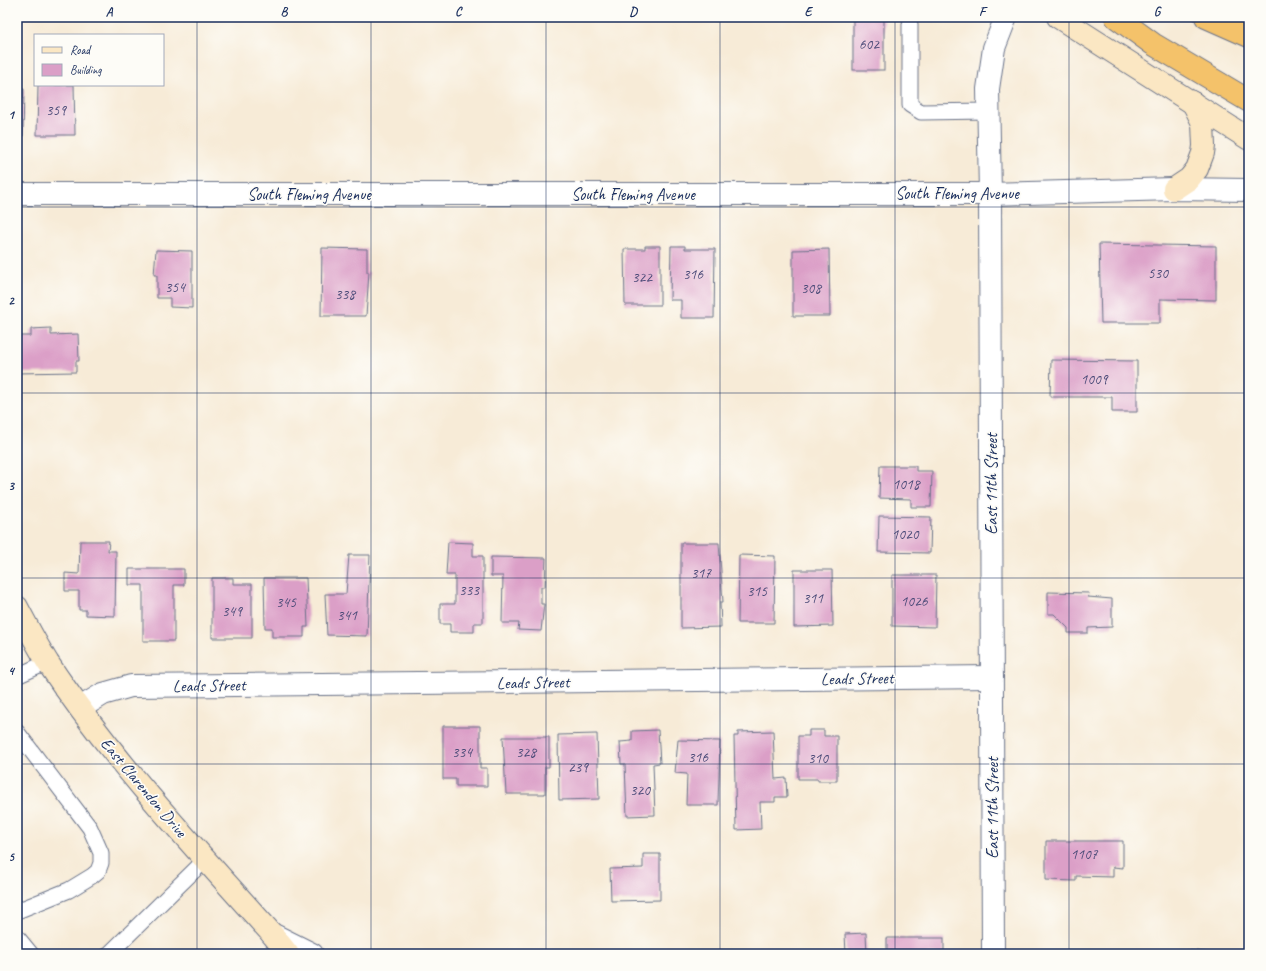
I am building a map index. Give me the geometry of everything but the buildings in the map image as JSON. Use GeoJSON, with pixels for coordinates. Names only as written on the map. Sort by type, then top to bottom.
{"type":"FeatureCollection","features":[{"type":"Feature","properties":{"kind":"highway"},"geometry":{"type":"LineString","coordinates":[[1116,17],[1154,44],[1249,101]]}},
{"type":"Feature","properties":{"kind":"highway"},"geometry":{"type":"LineString","coordinates":[[1206,17],[1249,36]]}},
{"type":"Feature","properties":{"kind":"street","name":"East 11th Street"},"geometry":{"type":"LineString","coordinates":[[993,954],[990,194],[988,89],[994,48],[1006,17]]}},
{"type":"Feature","properties":{"kind":"street"},"geometry":{"type":"LineString","coordinates":[[1058,17],[1249,139]]}},
{"type":"Feature","properties":{"kind":"street"},"geometry":{"type":"LineString","coordinates":[[1174,189],[1189,179],[1197,169],[1203,153],[1203,123],[1193,103]]}},
{"type":"Feature","properties":{"kind":"street","name":"South Fleming Avenue"},"geometry":{"type":"LineString","coordinates":[[17,194],[990,194],[1174,189],[1249,190]]}},
{"type":"Feature","properties":{"kind":"street","name":"East Clarendon Drive"},"geometry":{"type":"LineString","coordinates":[[17,607],[48,662],[80,708],[145,791],[288,954]]}},
{"type":"Feature","properties":{"kind":"street","name":"Leads Street"},"geometry":{"type":"LineString","coordinates":[[80,708],[103,694],[131,686],[992,677]]}},
{"type":"Feature","properties":{"kind":"street"},"geometry":{"type":"LineString","coordinates":[[272,934],[312,954]]}},
{"type":"Feature","properties":{"kind":"lane"},"geometry":{"type":"LineString","coordinates":[[910,24],[910,105],[921,112],[988,110]]}},
{"type":"Feature","properties":{"kind":"lane"},"geometry":{"type":"LineString","coordinates":[[17,676],[48,662]]}},
{"type":"Feature","properties":{"kind":"lane"},"geometry":{"type":"LineString","coordinates":[[17,732],[90,828],[101,853],[101,863],[98,871],[92,876],[69,890],[17,911]]}},
{"type":"Feature","properties":{"kind":"lane"},"geometry":{"type":"LineString","coordinates":[[108,954],[206,859]]}},
{"type":"Feature","properties":{"kind":"lane"},"geometry":{"type":"LineString","coordinates":[[17,937],[31,954]]}}]}
